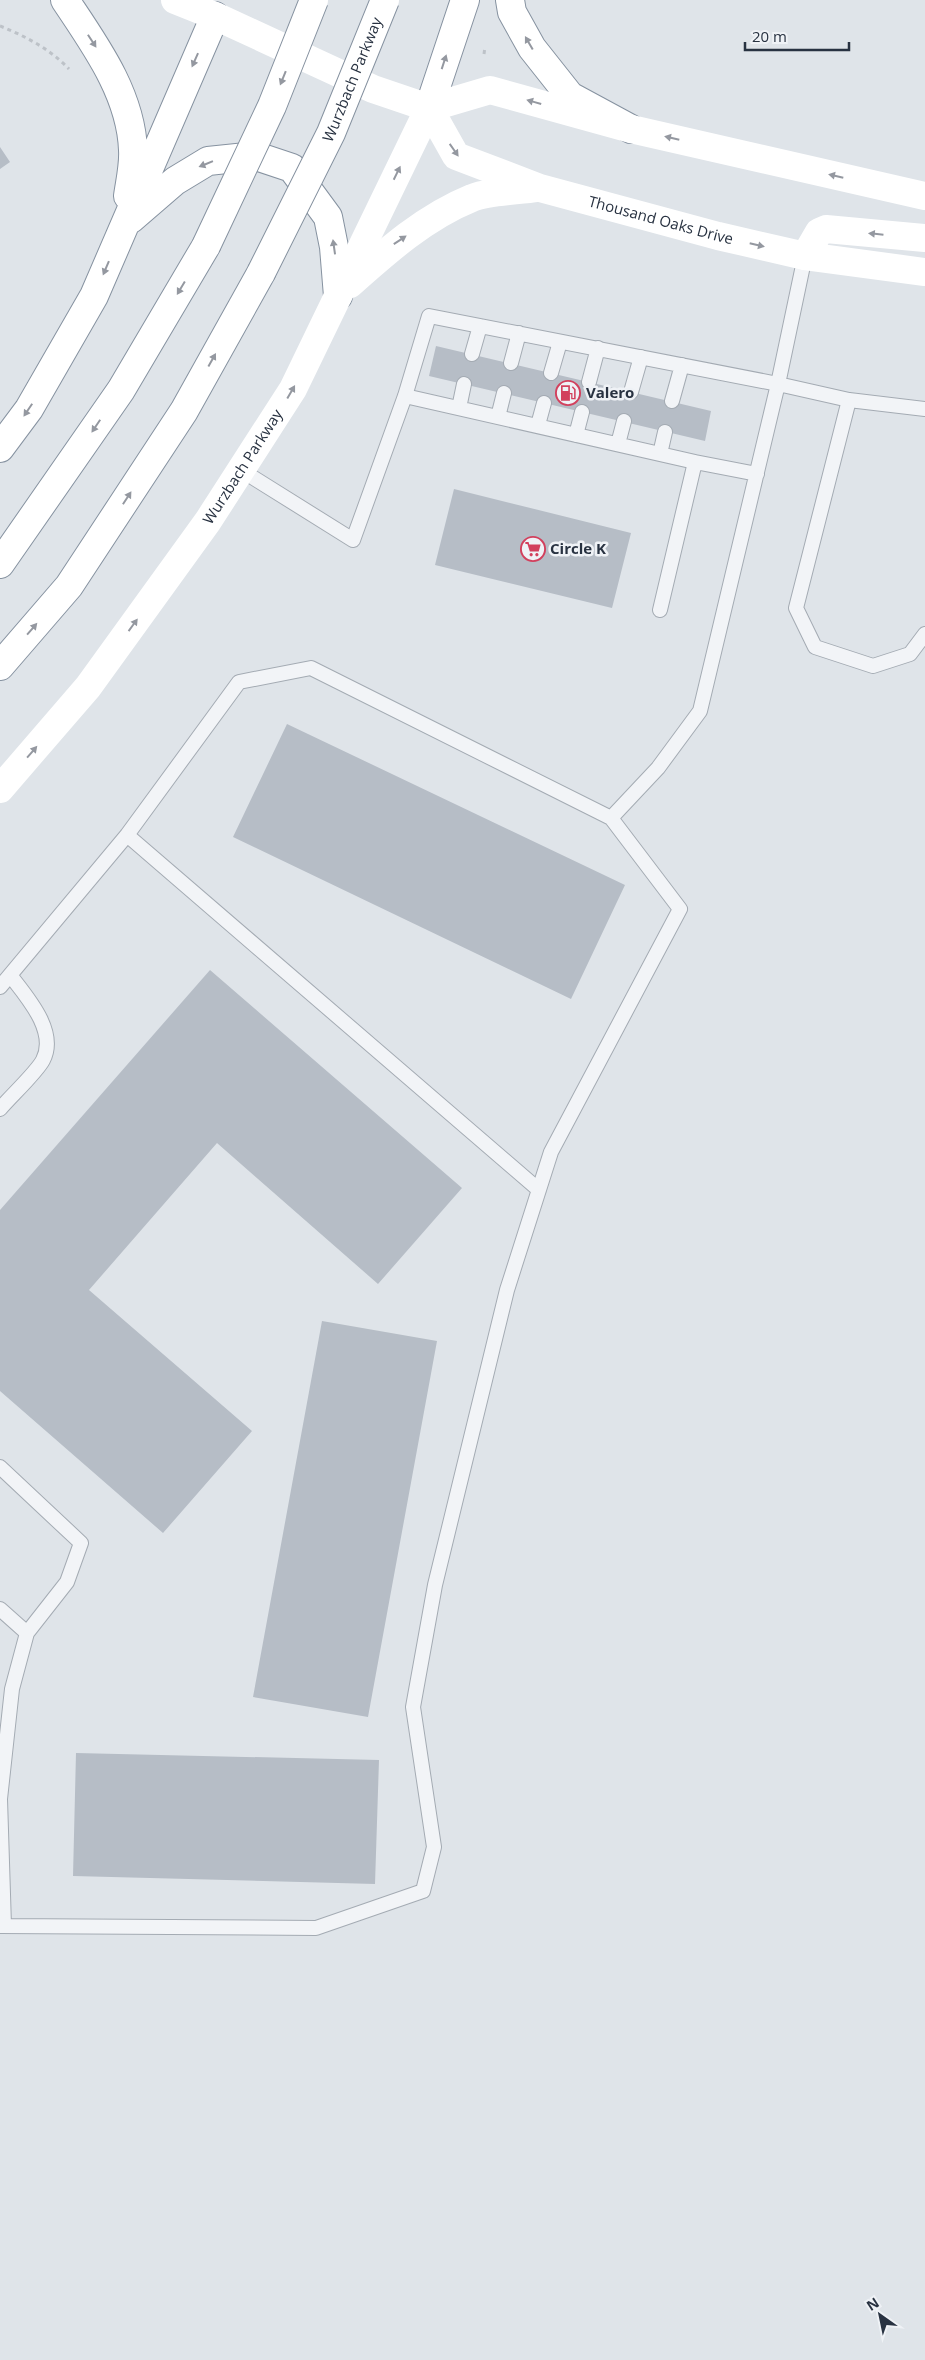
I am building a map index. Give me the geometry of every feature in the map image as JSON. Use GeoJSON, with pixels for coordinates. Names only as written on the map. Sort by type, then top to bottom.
{"type":"FeatureCollection","features":[{"type":"Feature","properties":{"kind":"main road"},"geometry":{"type":"LineString","coordinates":[[65,0],[101,54],[124,105],[133,150],[126,223]]}},
{"type":"Feature","properties":{"kind":"main road"},"geometry":{"type":"LineString","coordinates":[[175,0],[218,8],[373,89],[429,108],[490,90],[631,129],[925,196]]}},
{"type":"Feature","properties":{"kind":"main road"},"geometry":{"type":"LineString","coordinates":[[0,564],[121,390],[206,246],[272,106],[314,0]]}},
{"type":"Feature","properties":{"kind":"main road","name":"Wurzbach Parkway"},"geometry":{"type":"LineString","coordinates":[[0,666],[69,586],[184,411],[261,273],[331,133],[385,0]]}},
{"type":"Feature","properties":{"kind":"main road","name":"Wurzbach Parkway"},"geometry":{"type":"LineString","coordinates":[[0,789],[88,687],[208,521],[293,389],[429,108],[464,0]]}},
{"type":"Feature","properties":{"kind":"main road"},"geometry":{"type":"LineString","coordinates":[[510,0],[512,12],[532,48],[570,96],[631,129]]}},
{"type":"Feature","properties":{"kind":"main road"},"geometry":{"type":"LineString","coordinates":[[0,448],[29,409],[94,296],[218,8]]}},
{"type":"Feature","properties":{"kind":"main road","name":"Thousand Oaks Drive"},"geometry":{"type":"LineString","coordinates":[[429,108],[456,156],[540,188],[805,256],[925,272]]}},
{"type":"Feature","properties":{"kind":"main road"},"geometry":{"type":"LineString","coordinates":[[126,223],[175,181],[208,161],[256,156],[292,168],[328,216],[334,247],[338,296]]}},
{"type":"Feature","properties":{"kind":"main road"},"geometry":{"type":"LineString","coordinates":[[338,296],[394,244],[442,214],[474,197],[540,188]]}},
{"type":"Feature","properties":{"kind":"main road"},"geometry":{"type":"LineString","coordinates":[[805,256],[819,232],[826,229],[925,238]]}},
{"type":"Feature","properties":{"kind":"lane"},"geometry":{"type":"LineString","coordinates":[[611,818],[658,768],[700,711],[778,384],[805,256]]}},
{"type":"Feature","properties":{"kind":"lane"},"geometry":{"type":"LineString","coordinates":[[241,470],[353,540],[405,396],[429,316],[598,348],[849,400],[925,409]]}},
{"type":"Feature","properties":{"kind":"lane"},"geometry":{"type":"LineString","coordinates":[[472,354],[480,326]]}},
{"type":"Feature","properties":{"kind":"lane"},"geometry":{"type":"LineString","coordinates":[[511,363],[519,333]]}},
{"type":"Feature","properties":{"kind":"lane"},"geometry":{"type":"LineString","coordinates":[[551,373],[560,342]]}},
{"type":"Feature","properties":{"kind":"lane"},"geometry":{"type":"LineString","coordinates":[[589,382],[598,348]]}},
{"type":"Feature","properties":{"kind":"lane"},"geometry":{"type":"LineString","coordinates":[[632,392],[641,357]]}},
{"type":"Feature","properties":{"kind":"lane"},"geometry":{"type":"LineString","coordinates":[[672,402],[682,365]]}},
{"type":"Feature","properties":{"kind":"lane"},"geometry":{"type":"LineString","coordinates":[[459,408],[464,384]]}},
{"type":"Feature","properties":{"kind":"lane"},"geometry":{"type":"LineString","coordinates":[[498,417],[504,393]]}},
{"type":"Feature","properties":{"kind":"lane"},"geometry":{"type":"LineString","coordinates":[[405,396],[695,462],[757,474]]}},
{"type":"Feature","properties":{"kind":"lane"},"geometry":{"type":"LineString","coordinates":[[849,400],[796,608],[815,647],[873,666],[910,654],[925,634]]}},
{"type":"Feature","properties":{"kind":"lane"},"geometry":{"type":"LineString","coordinates":[[538,425],[544,403]]}},
{"type":"Feature","properties":{"kind":"lane"},"geometry":{"type":"LineString","coordinates":[[576,435],[582,412]]}},
{"type":"Feature","properties":{"kind":"lane"},"geometry":{"type":"LineString","coordinates":[[618,444],[624,421]]}},
{"type":"Feature","properties":{"kind":"lane"},"geometry":{"type":"LineString","coordinates":[[660,454],[665,432]]}},
{"type":"Feature","properties":{"kind":"lane"},"geometry":{"type":"LineString","coordinates":[[660,610],[695,462]]}},
{"type":"Feature","properties":{"kind":"lane"},"geometry":{"type":"LineString","coordinates":[[0,987],[127,835],[239,682],[311,668],[611,818],[680,909],[551,1152],[508,1290],[435,1585],[413,1708],[434,1847],[423,1891],[316,1928],[2,1926],[0,1799],[12,1689],[27,1633],[67,1582],[81,1543],[0,1467]]}},
{"type":"Feature","properties":{"kind":"lane"},"geometry":{"type":"LineString","coordinates":[[127,835],[539,1190]]}},
{"type":"Feature","properties":{"kind":"lane"},"geometry":{"type":"LineString","coordinates":[[0,1109],[44,1059],[47,1034],[34,1006],[10,976]]}},
{"type":"Feature","properties":{"kind":"lane"},"geometry":{"type":"LineString","coordinates":[[0,1609],[27,1633]]}},
{"type":"Feature","properties":{"kind":"path"},"geometry":{"type":"LineString","coordinates":[[0,26],[28,38],[50,52],[73,73]]}},
{"type":"Feature","properties":{"kind":"building"},"geometry":{"type":"Polygon","coordinates":[[[0,147],[10,162],[0,169],[0,147]]]}},
{"type":"Feature","properties":{"kind":"building","name":"Valero"},"geometry":{"type":"Polygon","coordinates":[[[436,346],[711,411],[705,441],[429,376],[436,346]]]}},
{"type":"Feature","properties":{"kind":"building","name":"Circle K"},"geometry":{"type":"Polygon","coordinates":[[[454,489],[631,533],[612,608],[435,565],[454,489]]]}},
{"type":"Feature","properties":{"kind":"building"},"geometry":{"type":"Polygon","coordinates":[[[287,724],[625,885],[571,999],[233,837],[287,724]]]}},
{"type":"Feature","properties":{"kind":"building"},"geometry":{"type":"Polygon","coordinates":[[[210,970],[462,1188],[378,1284],[217,1143],[89,1290],[252,1431],[163,1533],[0,1391],[0,1210],[210,970]]]}},
{"type":"Feature","properties":{"kind":"building"},"geometry":{"type":"Polygon","coordinates":[[[322,1321],[437,1341],[368,1717],[253,1697],[322,1321]]]}},
{"type":"Feature","properties":{"kind":"building"},"geometry":{"type":"Polygon","coordinates":[[[76,1753],[379,1760],[375,1884],[73,1876],[76,1753]]]}},
{"type":"Feature","properties":{"kind":"place","name":"Valero"},"geometry":{"type":"Point","coordinates":[568,393]}},
{"type":"Feature","properties":{"kind":"place","name":"Circle K"},"geometry":{"type":"Point","coordinates":[533,549]}}]}
